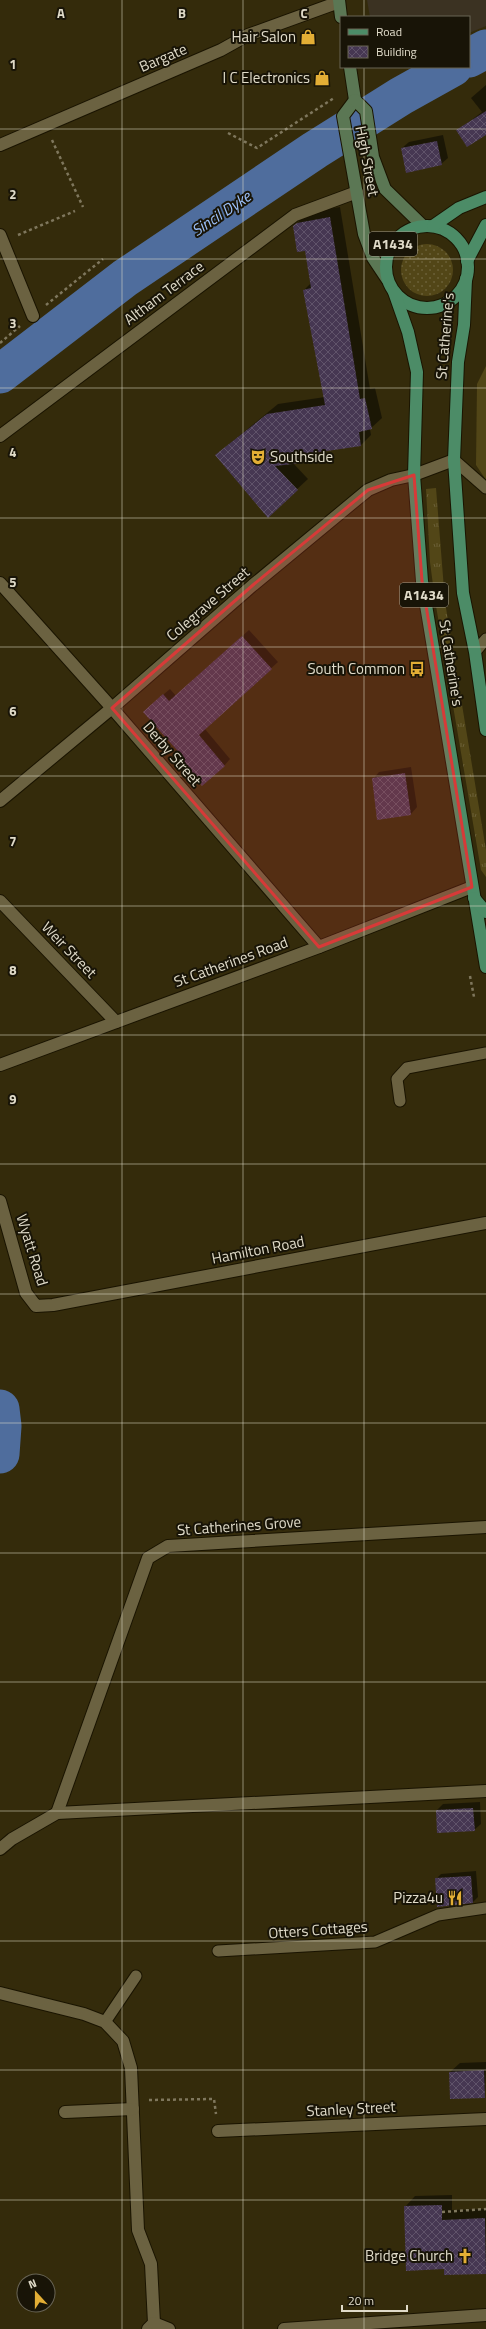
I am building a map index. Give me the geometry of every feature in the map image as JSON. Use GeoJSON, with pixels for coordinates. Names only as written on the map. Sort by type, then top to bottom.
{"type":"FeatureCollection","features":[{"type":"Feature","properties":{"kind":"main road","name":"A1434"},"geometry":{"type":"LineString","coordinates":[[486,197],[459,208],[428,226],[406,232],[393,244],[386,261],[387,279],[394,292],[412,306],[436,307],[456,296],[466,279],[468,261],[486,225]]}},
{"type":"Feature","properties":{"kind":"main road","name":"A1434"},"geometry":{"type":"LineString","coordinates":[[428,226],[443,230],[459,242],[468,261]]}},
{"type":"Feature","properties":{"kind":"main road","name":"St Catherine's"},"geometry":{"type":"LineString","coordinates":[[466,279],[464,325],[458,362],[454,460],[463,593],[475,652],[486,730]]}},
{"type":"Feature","properties":{"kind":"main road","name":"St Catherine's"},"geometry":{"type":"LineString","coordinates":[[394,292],[408,332],[417,372],[414,475],[422,581],[486,967]]}},
{"type":"Feature","properties":{"kind":"main road"},"geometry":{"type":"LineString","coordinates":[[473,892],[486,912]]}},
{"type":"Feature","properties":{"kind":"street"},"geometry":{"type":"LineString","coordinates":[[341,1],[341,16]]}},
{"type":"Feature","properties":{"kind":"street","name":"Bargate"},"geometry":{"type":"LineString","coordinates":[[0,145],[221,50],[248,35],[341,1]]}},
{"type":"Feature","properties":{"kind":"street"},"geometry":{"type":"LineString","coordinates":[[350,68],[354,92]]}},
{"type":"Feature","properties":{"kind":"street","name":"High Street"},"geometry":{"type":"LineString","coordinates":[[354,92],[366,111],[372,149],[379,179],[385,189],[428,226]]}},
{"type":"Feature","properties":{"kind":"street","name":"High Street"},"geometry":{"type":"LineString","coordinates":[[354,92],[343,116],[364,234],[372,258],[387,279]]}},
{"type":"Feature","properties":{"kind":"street","name":"Altham Terrace"},"geometry":{"type":"LineString","coordinates":[[0,436],[295,215],[357,192]]}},
{"type":"Feature","properties":{"kind":"street"},"geometry":{"type":"LineString","coordinates":[[1,238],[33,316]]}},
{"type":"Feature","properties":{"kind":"street","name":"Colegrave Street"},"geometry":{"type":"LineString","coordinates":[[0,801],[112,708],[253,585],[368,490],[391,480],[414,475],[454,460]]}},
{"type":"Feature","properties":{"kind":"street","name":"Derby Street"},"geometry":{"type":"LineString","coordinates":[[0,583],[112,708],[318,947]]}},
{"type":"Feature","properties":{"kind":"street","name":"St Catherines Road"},"geometry":{"type":"LineString","coordinates":[[0,1064],[318,947],[473,892]]}},
{"type":"Feature","properties":{"kind":"street","name":"Weir Street"},"geometry":{"type":"LineString","coordinates":[[0,901],[116,1022]]}},
{"type":"Feature","properties":{"kind":"street","name":"Wyatt Road"},"geometry":{"type":"LineString","coordinates":[[0,1201],[26,1293],[36,1306]]}},
{"type":"Feature","properties":{"kind":"street","name":"Hamilton Road"},"geometry":{"type":"LineString","coordinates":[[36,1306],[53,1305],[486,1223]]}},
{"type":"Feature","properties":{"kind":"street","name":"St Catherines Grove"},"geometry":{"type":"LineString","coordinates":[[57,1813],[148,1558],[168,1546],[486,1527]]}},
{"type":"Feature","properties":{"kind":"street"},"geometry":{"type":"LineString","coordinates":[[0,1849],[12,1839],[57,1813],[486,1791]]}},
{"type":"Feature","properties":{"kind":"street"},"geometry":{"type":"LineString","coordinates":[[0,1993],[84,2014],[105,2022],[123,2041],[131,2068],[138,2230],[151,2264],[151,2326],[169,2329]]}},
{"type":"Feature","properties":{"kind":"street"},"geometry":{"type":"LineString","coordinates":[[65,2112],[133,2105]]}},
{"type":"Feature","properties":{"kind":"street","name":"Stanley Street"},"geometry":{"type":"LineString","coordinates":[[218,2132],[486,2119]]}},
{"type":"Feature","properties":{"kind":"street"},"geometry":{"type":"LineString","coordinates":[[284,2329],[486,2315]]}},
{"type":"Feature","properties":{"kind":"lane"},"geometry":{"type":"LineString","coordinates":[[454,460],[486,488]]}},
{"type":"Feature","properties":{"kind":"lane"},"geometry":{"type":"LineString","coordinates":[[475,652],[486,639]]}},
{"type":"Feature","properties":{"kind":"lane"},"geometry":{"type":"LineString","coordinates":[[400,1101],[396,1079],[407,1068],[486,1053]]}},
{"type":"Feature","properties":{"kind":"lane","name":"Otters Cottages"},"geometry":{"type":"LineString","coordinates":[[218,1952],[376,1942],[438,1914],[486,1908]]}},
{"type":"Feature","properties":{"kind":"lane"},"geometry":{"type":"LineString","coordinates":[[105,2022],[136,1976]]}},
{"type":"Feature","properties":{"kind":"path"},"geometry":{"type":"LineString","coordinates":[[228,133],[257,148],[354,92]]}},
{"type":"Feature","properties":{"kind":"path"},"geometry":{"type":"LineString","coordinates":[[45,125],[83,207]]}},
{"type":"Feature","properties":{"kind":"path"},"geometry":{"type":"LineString","coordinates":[[1,238],[75,211]]}},
{"type":"Feature","properties":{"kind":"path"},"geometry":{"type":"LineString","coordinates":[[0,343],[103,259]]}},
{"type":"Feature","properties":{"kind":"path"},"geometry":{"type":"LineString","coordinates":[[133,2105],[214,2099],[218,2132]]}},
{"type":"Feature","properties":{"kind":"path"},"geometry":{"type":"LineString","coordinates":[[442,2212],[486,2209]]}},
{"type":"Feature","properties":{"kind":"highlighted area"},"geometry":{"type":"Polygon","coordinates":[[[414,475],[422,581],[472,887],[319,947],[112,708],[253,585],[368,490],[414,475]]]}},
{"type":"Feature","properties":{"kind":"shaded area"},"geometry":{"type":"Polygon","coordinates":[[[367,0],[486,0],[486,26],[470,33],[470,16],[370,16],[367,0]]]}},
{"type":"Feature","properties":{"kind":"green space"},"geometry":{"type":"Polygon","coordinates":[[[427,244],[441,248],[449,256],[453,270],[449,284],[441,292],[427,296],[413,292],[405,284],[401,270],[405,256],[413,248],[427,244]]]}},
{"type":"Feature","properties":{"kind":"green space"},"geometry":{"type":"Polygon","coordinates":[[[486,366],[486,480],[476,465],[477,384],[486,366]]]}},
{"type":"Feature","properties":{"kind":"green space"},"geometry":{"type":"Polygon","coordinates":[[[436,488],[445,602],[486,850],[486,877],[481,870],[435,600],[430,562],[426,489],[436,488]]]}},
{"type":"Feature","properties":{"kind":"building"},"geometry":{"type":"Polygon","coordinates":[[[486,111],[486,135],[467,147],[456,130],[486,111]]]}},
{"type":"Feature","properties":{"kind":"building"},"geometry":{"type":"Polygon","coordinates":[[[437,141],[442,165],[406,173],[401,148],[437,141]]]}},
{"type":"Feature","properties":{"kind":"building"},"geometry":{"type":"Polygon","coordinates":[[[330,217],[360,399],[365,398],[372,429],[359,432],[361,446],[300,455],[301,463],[275,466],[298,490],[268,518],[215,455],[267,414],[325,405],[303,290],[311,288],[305,251],[297,252],[293,226],[297,223],[330,217]]]}},
{"type":"Feature","properties":{"kind":"building"},"geometry":{"type":"Polygon","coordinates":[[[242,636],[272,669],[199,735],[225,766],[202,786],[182,762],[185,759],[143,712],[163,694],[169,701],[242,636]]]}},
{"type":"Feature","properties":{"kind":"building"},"geometry":{"type":"Polygon","coordinates":[[[405,773],[411,815],[377,820],[372,778],[405,773]]]}},
{"type":"Feature","properties":{"kind":"building"},"geometry":{"type":"Polygon","coordinates":[[[473,1808],[475,1831],[437,1833],[436,1810],[473,1808]]]}},
{"type":"Feature","properties":{"kind":"building"},"geometry":{"type":"Polygon","coordinates":[[[471,1876],[473,1903],[437,1907],[435,1878],[471,1876]]]}},
{"type":"Feature","properties":{"kind":"building"},"geometry":{"type":"Polygon","coordinates":[[[484,2070],[485,2098],[450,2099],[449,2072],[484,2070]]]}},
{"type":"Feature","properties":{"kind":"building"},"geometry":{"type":"Polygon","coordinates":[[[442,2205],[442,2220],[485,2218],[486,2274],[444,2275],[444,2269],[406,2271],[404,2206],[442,2205]]]}},
{"type":"Feature","properties":{"kind":"waterway","name":"Sincil Dyke"},"geometry":{"type":"LineString","coordinates":[[470,57],[486,49]]}},
{"type":"Feature","properties":{"kind":"waterway","name":"Sincil Dyke"},"geometry":{"type":"LineString","coordinates":[[0,374],[125,278],[315,150],[401,96],[451,68]]}},
{"type":"Feature","properties":{"kind":"waterway"},"geometry":{"type":"LineString","coordinates":[[0,1409],[2,1426],[0,1454]]}},
{"type":"Feature","properties":{"kind":"place","name":"Hair Salon"},"geometry":{"type":"Point","coordinates":[308,37]}},
{"type":"Feature","properties":{"kind":"place","name":"I C Electronics"},"geometry":{"type":"Point","coordinates":[322,78]}},
{"type":"Feature","properties":{"kind":"place","name":"Southside"},"geometry":{"type":"Point","coordinates":[258,457]}},
{"type":"Feature","properties":{"kind":"place","name":"South Common"},"geometry":{"type":"Point","coordinates":[417,669]}},
{"type":"Feature","properties":{"kind":"place","name":"Pizza4u"},"geometry":{"type":"Point","coordinates":[455,1898]}},
{"type":"Feature","properties":{"kind":"place","name":"Bridge Church"},"geometry":{"type":"Point","coordinates":[465,2256]}}]}
